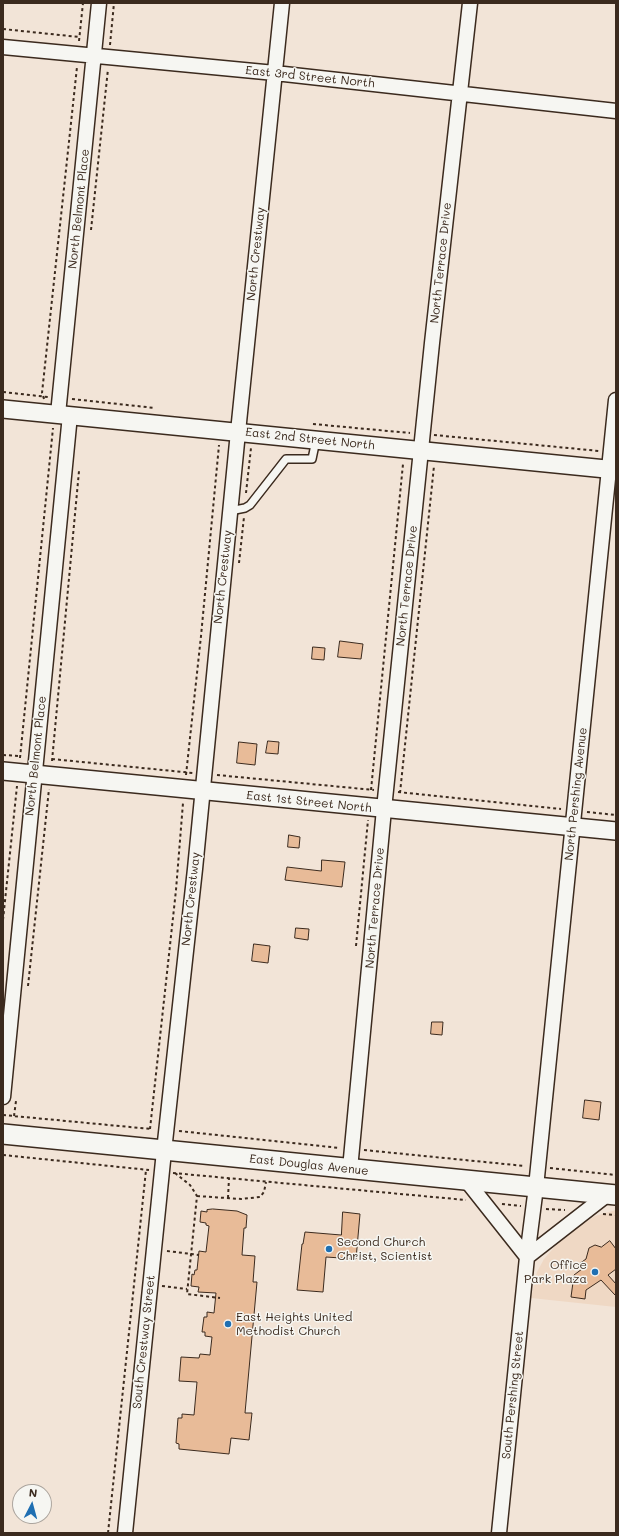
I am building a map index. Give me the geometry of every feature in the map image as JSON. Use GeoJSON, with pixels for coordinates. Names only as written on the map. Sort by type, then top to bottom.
{"type":"FeatureCollection","features":[{"type":"Feature","properties":{"kind":"main road","name":"East Douglas Avenue"},"geometry":{"type":"LineString","coordinates":[[3,1134],[612,1195]]}},
{"type":"Feature","properties":{"kind":"street","name":"North Belmont Place"},"geometry":{"type":"LineString","coordinates":[[3,1097],[22,766],[64,409],[99,3]]}},
{"type":"Feature","properties":{"kind":"street","name":"North Crestway"},"geometry":{"type":"LineString","coordinates":[[164,1151],[203,791],[282,3]]}},
{"type":"Feature","properties":{"kind":"street","name":"North Terrace Drive"},"geometry":{"type":"LineString","coordinates":[[350,1169],[377,808],[393,792],[424,444],[470,3]]}},
{"type":"Feature","properties":{"kind":"street","name":"East 3rd Street North"},"geometry":{"type":"LineString","coordinates":[[3,47],[275,73],[616,111]]}},
{"type":"Feature","properties":{"kind":"street","name":"North Pershing Avenue"},"geometry":{"type":"LineString","coordinates":[[536,1187],[574,819],[613,469],[611,452],[616,400]]}},
{"type":"Feature","properties":{"kind":"street","name":"East 2nd Street North"},"geometry":{"type":"LineString","coordinates":[[3,409],[64,409],[220,430],[316,440],[424,444],[613,469]]}},
{"type":"Feature","properties":{"kind":"street","name":"East 1st Street North"},"geometry":{"type":"LineString","coordinates":[[22,766],[185,789],[377,808],[574,819],[616,832]]}},
{"type":"Feature","properties":{"kind":"street","name":"South Crestway Street"},"geometry":{"type":"LineString","coordinates":[[125,1533],[168,1172],[164,1151]]}},
{"type":"Feature","properties":{"kind":"street"},"geometry":{"type":"LineString","coordinates":[[466,1180],[527,1257],[586,1212],[612,1195]]}},
{"type":"Feature","properties":{"kind":"street","name":"South Pershing Street"},"geometry":{"type":"LineString","coordinates":[[499,1533],[527,1257],[536,1187]]}},
{"type":"Feature","properties":{"kind":"lane"},"geometry":{"type":"LineString","coordinates":[[230,511],[245,508],[250,505],[286,459],[312,459],[316,440]]}},
{"type":"Feature","properties":{"kind":"path"},"geometry":{"type":"LineString","coordinates":[[43,396],[42,393],[83,3]]}},
{"type":"Feature","properties":{"kind":"path"},"geometry":{"type":"LineString","coordinates":[[90,230],[114,3]]}},
{"type":"Feature","properties":{"kind":"path"},"geometry":{"type":"LineString","coordinates":[[3,29],[80,37]]}},
{"type":"Feature","properties":{"kind":"path"},"geometry":{"type":"LineString","coordinates":[[3,392],[43,396],[64,409],[159,409]]}},
{"type":"Feature","properties":{"kind":"path"},"geometry":{"type":"LineString","coordinates":[[3,920],[22,766],[53,428],[73,392]]}},
{"type":"Feature","properties":{"kind":"path"},"geometry":{"type":"LineString","coordinates":[[43,396],[64,409]]}},
{"type":"Feature","properties":{"kind":"path"},"geometry":{"type":"LineString","coordinates":[[307,424],[424,444],[611,452]]}},
{"type":"Feature","properties":{"kind":"path"},"geometry":{"type":"LineString","coordinates":[[150,1129],[176,890],[186,772],[201,636],[220,430]]}},
{"type":"Feature","properties":{"kind":"path"},"geometry":{"type":"LineString","coordinates":[[356,946],[377,808],[371,790],[424,444]]}},
{"type":"Feature","properties":{"kind":"path"},"geometry":{"type":"LineString","coordinates":[[393,792],[424,444]]}},
{"type":"Feature","properties":{"kind":"path"},"geometry":{"type":"LineString","coordinates":[[3,755],[22,766],[186,772],[393,792],[574,819],[616,815]]}},
{"type":"Feature","properties":{"kind":"path"},"geometry":{"type":"LineString","coordinates":[[393,792],[400,796]]}},
{"type":"Feature","properties":{"kind":"path"},"geometry":{"type":"LineString","coordinates":[[3,1115],[616,1175]]}},
{"type":"Feature","properties":{"kind":"path"},"geometry":{"type":"LineString","coordinates":[[3,1155],[266,1182],[616,1215]]}},
{"type":"Feature","properties":{"kind":"path"},"geometry":{"type":"LineString","coordinates":[[108,1533],[146,1170]]}},
{"type":"Feature","properties":{"kind":"path"},"geometry":{"type":"LineString","coordinates":[[168,1172],[190,1185],[196,1196],[187,1294],[220,1298]]}},
{"type":"Feature","properties":{"kind":"path"},"geometry":{"type":"LineString","coordinates":[[228,1198],[229,1178]]}},
{"type":"Feature","properties":{"kind":"path"},"geometry":{"type":"LineString","coordinates":[[196,1196],[241,1199],[260,1197],[264,1192],[266,1182]]}},
{"type":"Feature","properties":{"kind":"path"},"geometry":{"type":"LineString","coordinates":[[166,1251],[199,1255]]}},
{"type":"Feature","properties":{"kind":"path"},"geometry":{"type":"LineString","coordinates":[[162,1286],[187,1289]]}},
{"type":"Feature","properties":{"kind":"shaded area"},"geometry":{"type":"Polygon","coordinates":[[[616,1210],[616,1307],[531,1298],[537,1272],[544,1259],[565,1235],[595,1216],[616,1210]]]}},
{"type":"Feature","properties":{"kind":"building"},"geometry":{"type":"Polygon","coordinates":[[[340,641],[363,644],[361,659],[338,657],[340,641]]]}},
{"type":"Feature","properties":{"kind":"building"},"geometry":{"type":"Polygon","coordinates":[[[313,647],[325,648],[324,660],[312,659],[313,647]]]}},
{"type":"Feature","properties":{"kind":"building"},"geometry":{"type":"Polygon","coordinates":[[[268,741],[279,742],[278,754],[266,753],[268,741]]]}},
{"type":"Feature","properties":{"kind":"building"},"geometry":{"type":"Polygon","coordinates":[[[239,742],[257,744],[255,765],[237,763],[239,742]]]}},
{"type":"Feature","properties":{"kind":"building"},"geometry":{"type":"Polygon","coordinates":[[[289,835],[300,837],[299,848],[288,847],[289,835]]]}},
{"type":"Feature","properties":{"kind":"building"},"geometry":{"type":"Polygon","coordinates":[[[322,860],[345,862],[342,887],[285,880],[287,867],[321,871],[322,860]]]}},
{"type":"Feature","properties":{"kind":"building"},"geometry":{"type":"Polygon","coordinates":[[[296,928],[309,929],[308,940],[295,938],[296,928]]]}},
{"type":"Feature","properties":{"kind":"building"},"geometry":{"type":"Polygon","coordinates":[[[254,944],[270,946],[268,963],[252,961],[254,944]]]}},
{"type":"Feature","properties":{"kind":"building"},"geometry":{"type":"Polygon","coordinates":[[[432,1022],[443,1022],[442,1035],[431,1034],[432,1022]]]}},
{"type":"Feature","properties":{"kind":"building"},"geometry":{"type":"Polygon","coordinates":[[[585,1100],[601,1102],[599,1120],[583,1118],[585,1100]]]}},
{"type":"Feature","properties":{"kind":"building","name":"East Heights United Methodist Church"},"geometry":{"type":"Polygon","coordinates":[[[207,1210],[237,1211],[247,1215],[246,1228],[244,1228],[242,1255],[255,1256],[253,1282],[257,1282],[245,1413],[252,1413],[249,1440],[231,1438],[229,1454],[179,1449],[179,1444],[176,1443],[178,1418],[182,1418],[182,1414],[194,1415],[197,1382],[179,1381],[181,1357],[199,1358],[200,1354],[210,1355],[212,1337],[205,1336],[205,1332],[202,1332],[204,1317],[207,1317],[207,1312],[214,1313],[216,1293],[198,1292],[199,1287],[191,1286],[192,1274],[194,1275],[195,1270],[197,1270],[199,1251],[206,1252],[209,1226],[206,1225],[206,1223],[200,1222],[201,1211],[207,1212],[207,1210]]]}},
{"type":"Feature","properties":{"kind":"building","name":"Second Church Christ, Scientist"},"geometry":{"type":"Polygon","coordinates":[[[343,1212],[360,1214],[356,1259],[326,1257],[323,1292],[297,1290],[302,1244],[305,1232],[341,1235],[343,1212]]]}},
{"type":"Feature","properties":{"kind":"building","name":"Office Park Plaza"},"geometry":{"type":"Polygon","coordinates":[[[610,1241],[616,1249],[616,1269],[608,1275],[616,1284],[616,1294],[615,1295],[601,1280],[586,1290],[585,1299],[571,1297],[574,1275],[582,1269],[579,1264],[586,1259],[589,1248],[595,1245],[601,1247],[610,1241]]]}},
{"type":"Feature","properties":{"kind":"place","name":"Second Church Christ, Scientist"},"geometry":{"type":"Point","coordinates":[329,1249]}},
{"type":"Feature","properties":{"kind":"place","name":"Office Park Plaza"},"geometry":{"type":"Point","coordinates":[595,1272]}},
{"type":"Feature","properties":{"kind":"place","name":"East Heights United Methodist Church"},"geometry":{"type":"Point","coordinates":[228,1324]}}]}
